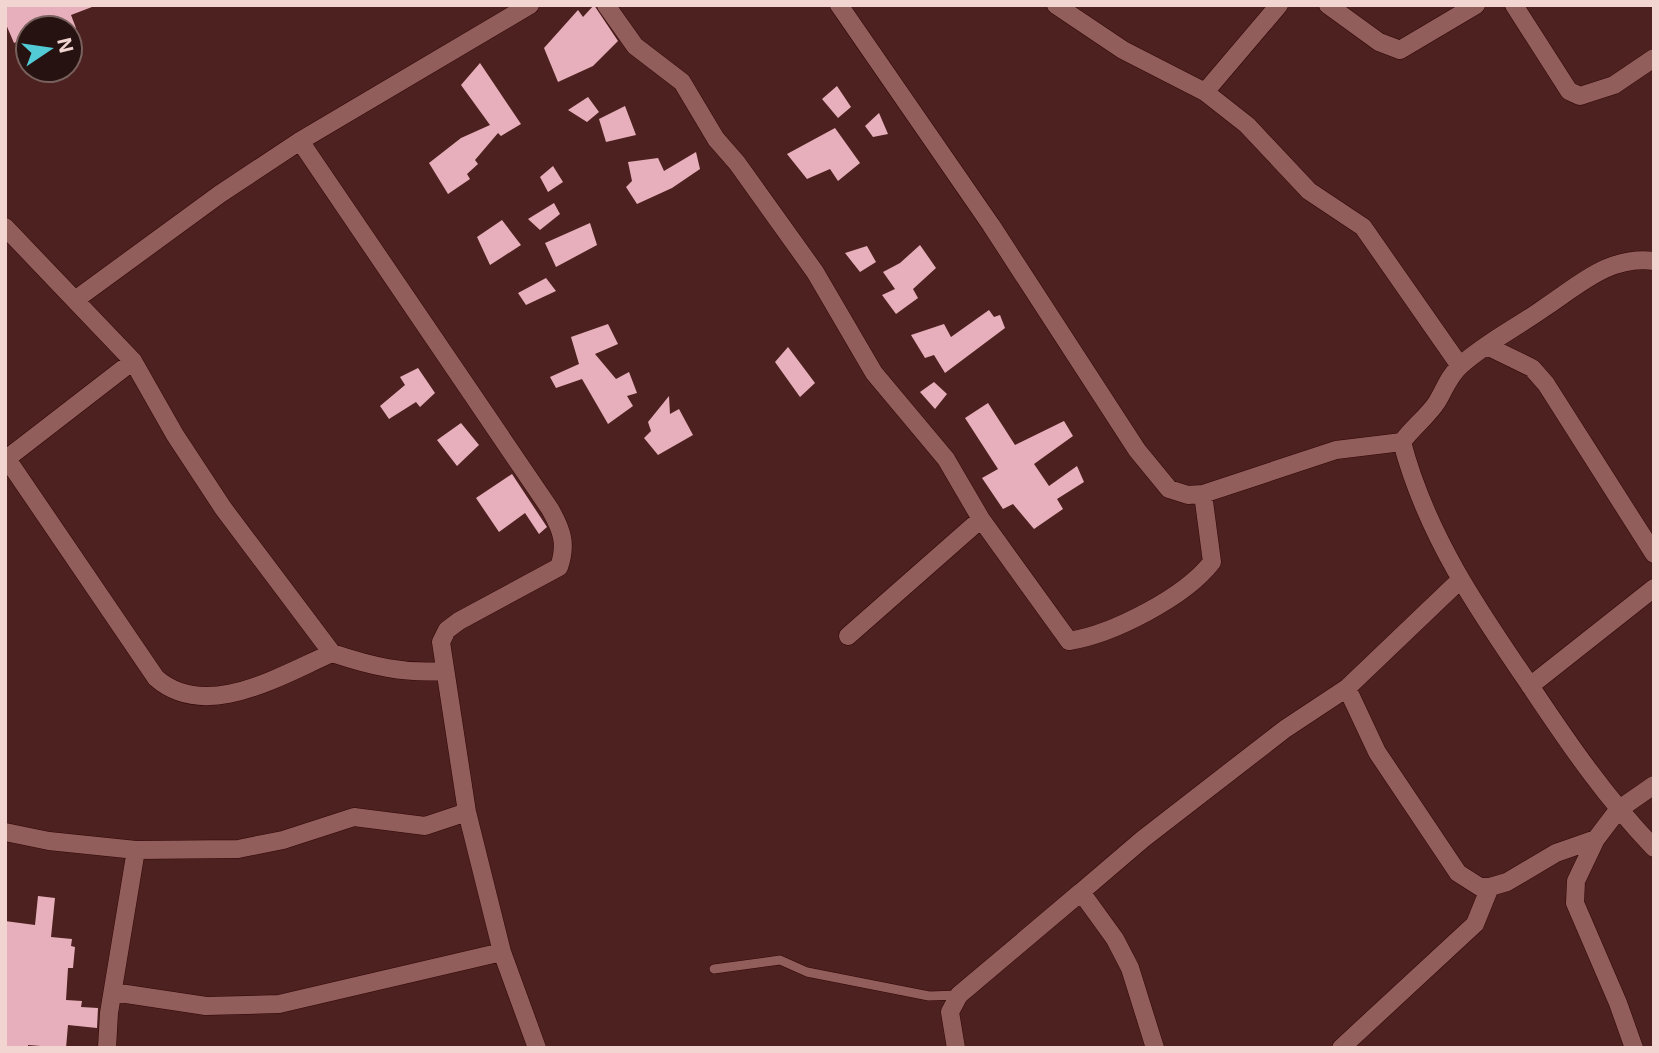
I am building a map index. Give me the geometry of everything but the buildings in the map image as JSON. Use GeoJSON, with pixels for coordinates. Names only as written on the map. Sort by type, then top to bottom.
{"type":"FeatureCollection","features":[{"type":"Feature","properties":{"kind":"street"},"geometry":{"type":"LineString","coordinates":[[75,300],[220,194],[300,141],[530,5]]}},
{"type":"Feature","properties":{"kind":"street"},"geometry":{"type":"LineString","coordinates":[[606,5],[635,46],[682,82],[716,139],[737,163],[815,272],[874,373],[946,459],[981,519],[1069,641],[1084,639],[1153,608],[1201,576],[1212,562],[1203,494]]}},
{"type":"Feature","properties":{"kind":"street"},"geometry":{"type":"LineString","coordinates":[[839,5],[991,225],[1154,474],[1169,489],[1188,495],[1203,494],[1336,450],[1402,442],[1436,403],[1445,383],[1460,366],[1487,346],[1602,269],[1632,262],[1654,261]]}},
{"type":"Feature","properties":{"kind":"street"},"geometry":{"type":"LineString","coordinates":[[1056,5],[1123,50],[1205,92],[1247,125],[1309,191],[1363,227],[1460,366]]}},
{"type":"Feature","properties":{"kind":"street"},"geometry":{"type":"LineString","coordinates":[[1205,92],[1279,5]]}},
{"type":"Feature","properties":{"kind":"street"},"geometry":{"type":"LineString","coordinates":[[1328,5],[1379,41],[1400,50],[1476,5]]}},
{"type":"Feature","properties":{"kind":"street"},"geometry":{"type":"LineString","coordinates":[[1514,5],[1569,91],[1580,96],[1614,85],[1654,58]]}},
{"type":"Feature","properties":{"kind":"street"},"geometry":{"type":"LineString","coordinates":[[300,141],[563,532],[565,552],[559,567],[447,630],[441,642],[467,812],[502,953],[537,1048]]}},
{"type":"Feature","properties":{"kind":"street"},"geometry":{"type":"LineString","coordinates":[[5,228],[133,361],[175,435],[223,508],[332,653],[377,668],[415,673],[444,671]]}},
{"type":"Feature","properties":{"kind":"street"},"geometry":{"type":"LineString","coordinates":[[1487,346],[1532,368],[1546,384],[1654,554]]}},
{"type":"Feature","properties":{"kind":"street"},"geometry":{"type":"LineString","coordinates":[[133,361],[6,458],[156,678],[171,690],[200,698],[243,690],[332,653]]}},
{"type":"Feature","properties":{"kind":"street"},"geometry":{"type":"LineString","coordinates":[[1402,442],[1424,510],[1460,581],[1618,810],[1654,848]]}},
{"type":"Feature","properties":{"kind":"street"},"geometry":{"type":"LineString","coordinates":[[848,636],[981,519]]}},
{"type":"Feature","properties":{"kind":"street"},"geometry":{"type":"LineString","coordinates":[[956,1048],[950,1013],[959,995],[1143,839],[1284,729],[1347,688],[1460,581]]}},
{"type":"Feature","properties":{"kind":"street"},"geometry":{"type":"LineString","coordinates":[[1530,686],[1654,588]]}},
{"type":"Feature","properties":{"kind":"street"},"geometry":{"type":"LineString","coordinates":[[1347,688],[1377,752],[1458,873],[1480,887],[1507,882],[1556,853],[1596,839]]}},
{"type":"Feature","properties":{"kind":"street"},"geometry":{"type":"LineString","coordinates":[[1634,1048],[1618,1003],[1575,903],[1576,881],[1596,839],[1618,810],[1654,785]]}},
{"type":"Feature","properties":{"kind":"street"},"geometry":{"type":"LineString","coordinates":[[5,832],[49,841],[136,850],[238,849],[283,840],[354,817],[425,826],[467,812]]}},
{"type":"Feature","properties":{"kind":"street"},"geometry":{"type":"LineString","coordinates":[[107,1048],[113,992],[136,850]]}},
{"type":"Feature","properties":{"kind":"street"},"geometry":{"type":"LineString","coordinates":[[1341,1048],[1475,923],[1490,887]]}},
{"type":"Feature","properties":{"kind":"street"},"geometry":{"type":"LineString","coordinates":[[1081,892],[1115,939],[1130,968],[1155,1048]]}},
{"type":"Feature","properties":{"kind":"street"},"geometry":{"type":"LineString","coordinates":[[113,992],[206,1006],[279,1004],[502,953]]}},
{"type":"Feature","properties":{"kind":"lane"},"geometry":{"type":"LineString","coordinates":[[714,969],[780,960],[807,972],[929,996],[959,995]]}}]}
